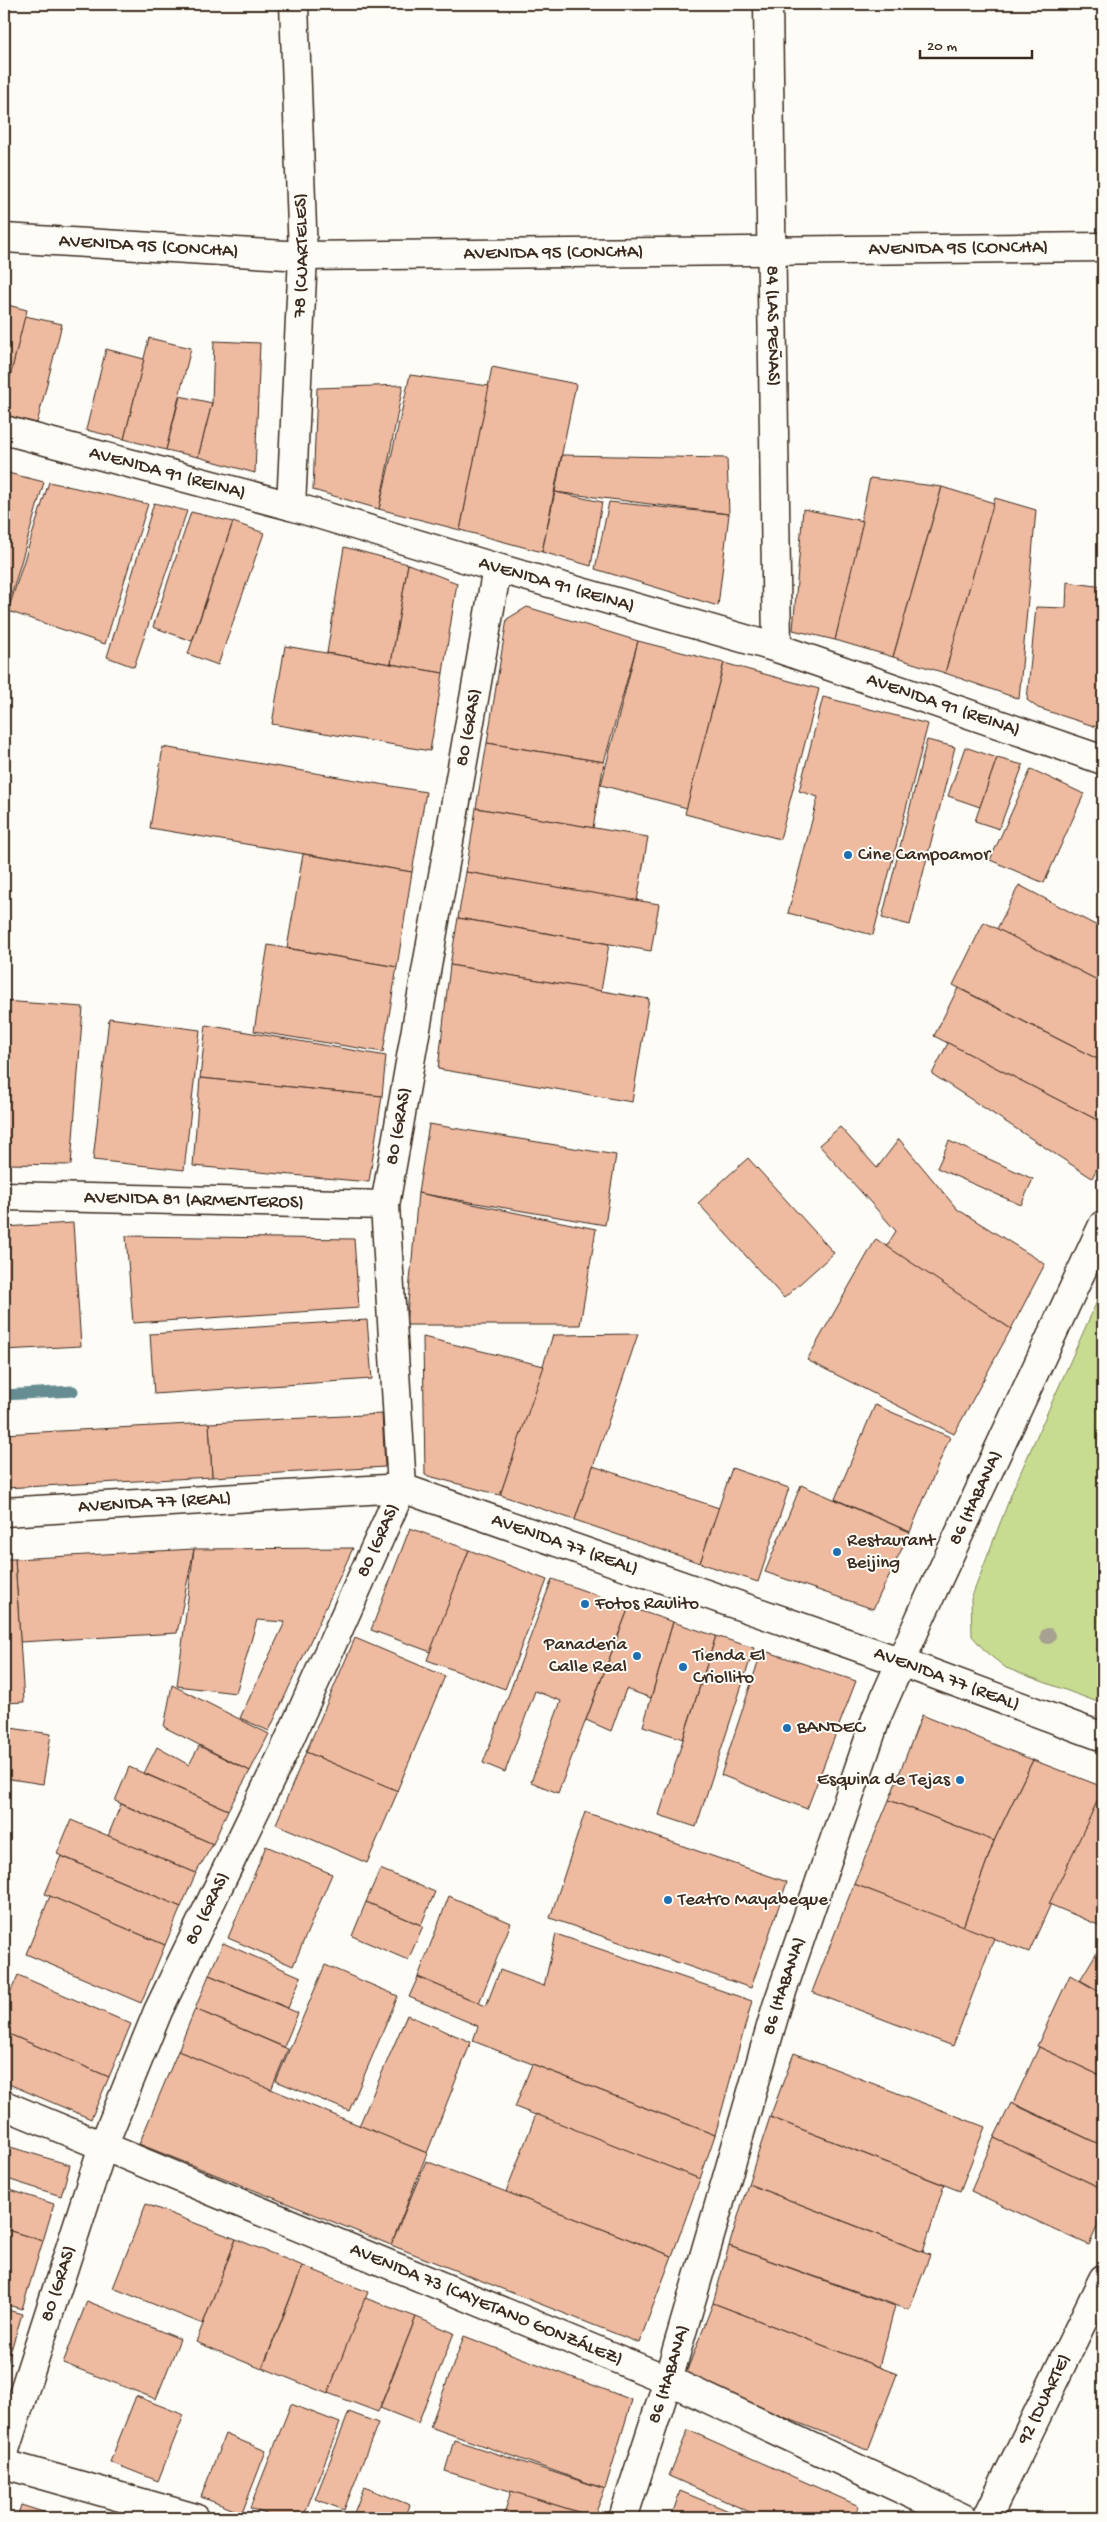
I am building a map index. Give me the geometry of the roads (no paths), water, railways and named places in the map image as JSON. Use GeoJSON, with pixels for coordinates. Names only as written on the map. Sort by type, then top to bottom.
{"type":"FeatureCollection","features":[{"type":"Feature","properties":{"kind":"street","name":"78 (CUARTELES)"},"geometry":{"type":"LineString","coordinates":[[290,506],[303,256],[294,4]]}},
{"type":"Feature","properties":{"kind":"street","name":"84 (LAS PEÑAS)"},"geometry":{"type":"LineString","coordinates":[[768,4],[777,648]]}},
{"type":"Feature","properties":{"kind":"street","name":"AVENIDA 95 (CONCHA)"},"geometry":{"type":"LineString","coordinates":[[4,238],[303,256],[1103,247]]}},
{"type":"Feature","properties":{"kind":"street","name":"AVENIDA 91 (REINA)"},"geometry":{"type":"LineString","coordinates":[[4,430],[290,506],[496,568],[777,648],[1103,760]]}},
{"type":"Feature","properties":{"kind":"street","name":"80 (GRAS)"},"geometry":{"type":"LineString","coordinates":[[4,2452],[103,2146],[158,2011],[285,1749],[402,1488],[385,1205],[496,568]]}},
{"type":"Feature","properties":{"kind":"street","name":"AVENIDA 81 (ARMENTEROS)"},"geometry":{"type":"LineString","coordinates":[[4,1196],[385,1205]]}},
{"type":"Feature","properties":{"kind":"street","name":"86 (HABANA)"},"geometry":{"type":"LineString","coordinates":[[623,2518],[668,2380],[777,2006],[877,1716],[1103,1225]]}},
{"type":"Feature","properties":{"kind":"street","name":"AVENIDA 77 (REAL)"},"geometry":{"type":"LineString","coordinates":[[4,1512],[402,1488],[901,1662],[1103,1737]]}},
{"type":"Feature","properties":{"kind":"street","name":"AVENIDA 73 (CAYETANO GONZÁLEZ)"},"geometry":{"type":"LineString","coordinates":[[4,2106],[668,2380],[963,2518]]}},
{"type":"Feature","properties":{"kind":"street","name":"92 (DUARTE)"},"geometry":{"type":"LineString","coordinates":[[987,2518],[1103,2279]]}},
{"type":"Feature","properties":{"kind":"street"},"geometry":{"type":"LineString","coordinates":[[4,2464],[195,2518]]}},
{"type":"Feature","properties":{"kind":"waterway"},"geometry":{"type":"LineString","coordinates":[[4,1395],[73,1391]]}},
{"type":"Feature","properties":{"kind":"place","name":"Cine Campoamor"},"geometry":{"type":"Point","coordinates":[848,855]}},
{"type":"Feature","properties":{"kind":"place","name":"Restaurant Beijing"},"geometry":{"type":"Point","coordinates":[837,1552]}},
{"type":"Feature","properties":{"kind":"place","name":"Fotos Raulito"},"geometry":{"type":"Point","coordinates":[585,1604]}},
{"type":"Feature","properties":{"kind":"place","name":"Panaderia Calle Real"},"geometry":{"type":"Point","coordinates":[637,1656]}},
{"type":"Feature","properties":{"kind":"place","name":"Tienda El Criollito"},"geometry":{"type":"Point","coordinates":[683,1667]}},
{"type":"Feature","properties":{"kind":"place","name":"BANDEC"},"geometry":{"type":"Point","coordinates":[787,1728]}},
{"type":"Feature","properties":{"kind":"place","name":"Esquina de Tejas"},"geometry":{"type":"Point","coordinates":[960,1780]}},
{"type":"Feature","properties":{"kind":"place","name":"Teatro Mayabeque"},"geometry":{"type":"Point","coordinates":[668,1900]}}]}
